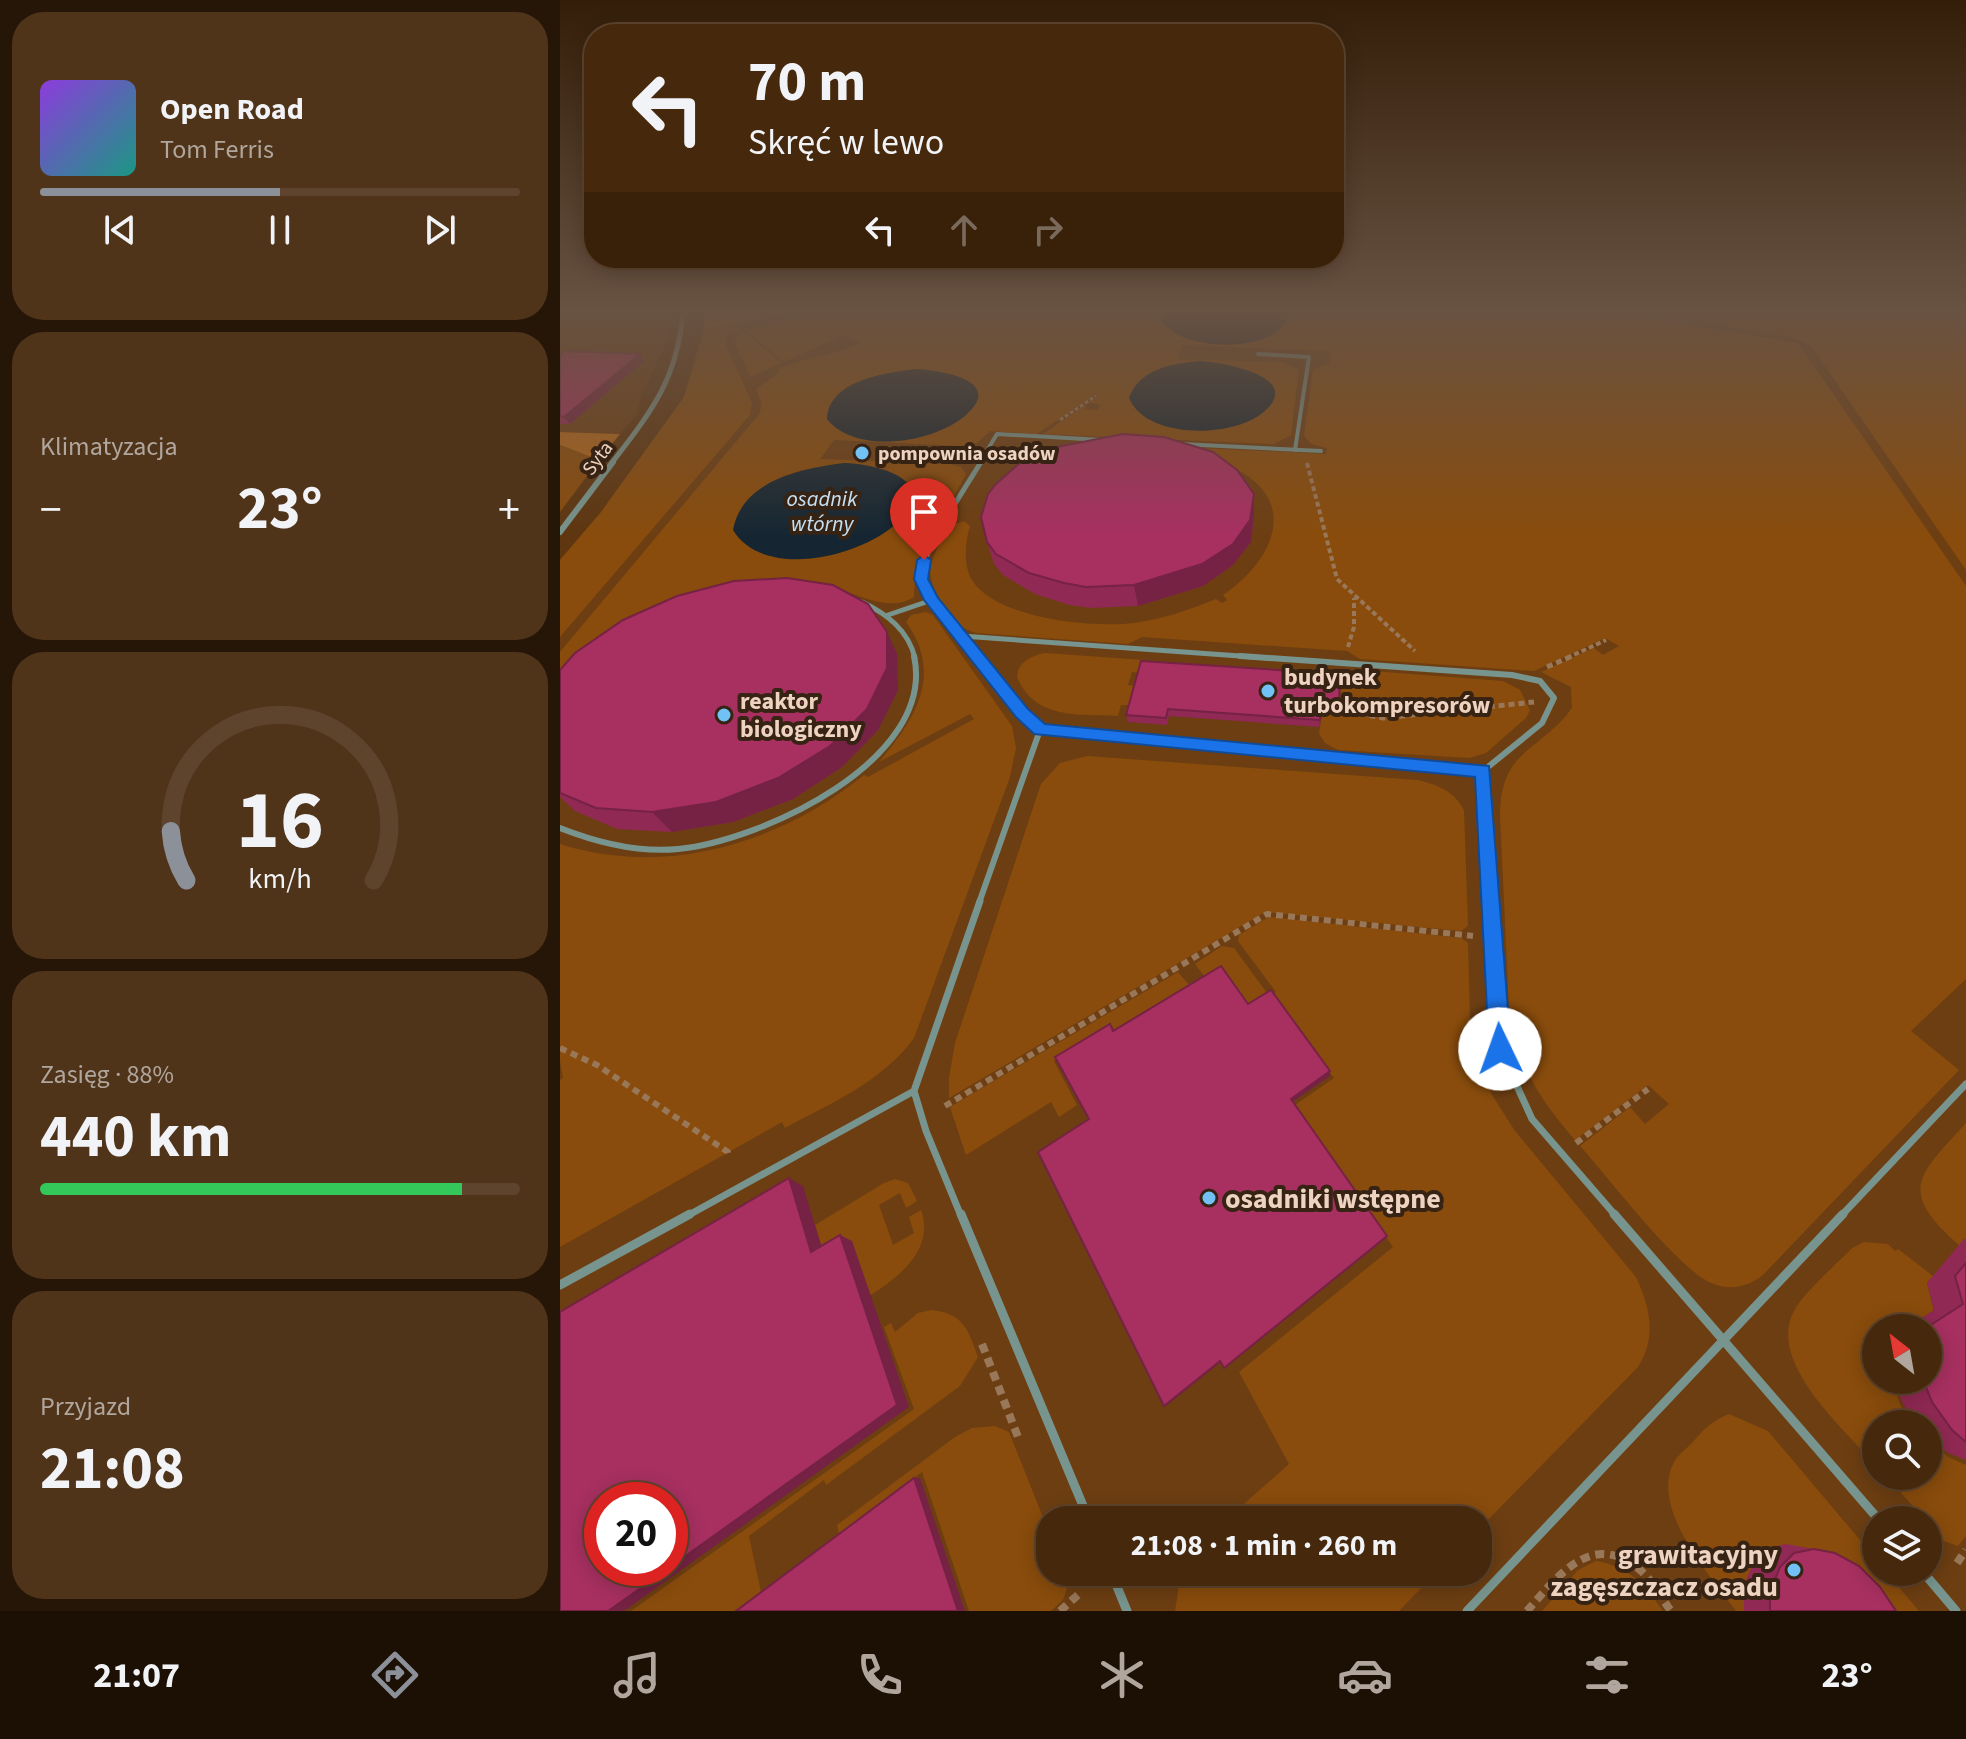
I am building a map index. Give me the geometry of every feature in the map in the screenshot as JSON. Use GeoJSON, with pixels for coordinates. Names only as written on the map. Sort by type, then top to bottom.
{"type":"FeatureCollection","features":[{"type":"Feature","properties":{"kind":"street","name":"Syta"},"geometry":{"type":"LineString","coordinates":[[560,532],[657,404],[667,386]]}},
{"type":"Feature","properties":{"kind":"lane"},"geometry":{"type":"LineString","coordinates":[[1295,450],[1305,386]]}},
{"type":"Feature","properties":{"kind":"lane"},"geometry":{"type":"LineString","coordinates":[[962,636],[1525,678],[1540,681],[1554,698],[1542,723],[1483,771],[1040,730],[1022,713],[932,600],[921,579],[924,560],[997,434],[1112,440]]}},
{"type":"Feature","properties":{"kind":"lane"},"geometry":{"type":"LineString","coordinates":[[1173,443],[1321,451]]}},
{"type":"Feature","properties":{"kind":"lane"},"geometry":{"type":"LineString","coordinates":[[560,828],[604,846],[675,848],[727,840],[791,816],[846,784],[886,746],[910,706],[918,670],[910,639],[888,615],[858,599]]}},
{"type":"Feature","properties":{"kind":"lane"},"geometry":{"type":"LineString","coordinates":[[888,615],[932,600]]}},
{"type":"Feature","properties":{"kind":"lane"},"geometry":{"type":"LineString","coordinates":[[1040,730],[914,1091],[926,1131],[1083,1506]]}},
{"type":"Feature","properties":{"kind":"lane"},"geometry":{"type":"LineString","coordinates":[[1483,771],[1500,1049],[1532,1119],[1726,1339],[1867,1506]]}},
{"type":"Feature","properties":{"kind":"lane"},"geometry":{"type":"LineString","coordinates":[[1467,1611],[1966,1084]]}},
{"type":"Feature","properties":{"kind":"lane"},"geometry":{"type":"LineString","coordinates":[[560,1285],[914,1091]]}},
{"type":"Feature","properties":{"kind":"lane"},"geometry":{"type":"LineString","coordinates":[[1117,1586],[1127,1611]]}},
{"type":"Feature","properties":{"kind":"lane"},"geometry":{"type":"LineString","coordinates":[[1935,1586],[1956,1611]]}},
{"type":"Feature","properties":{"kind":"path"},"geometry":{"type":"LineString","coordinates":[[1036,436],[1096,396]]}},
{"type":"Feature","properties":{"kind":"path"},"geometry":{"type":"LineString","coordinates":[[1304,453],[1317,493],[1337,579],[1401,641],[1424,656]]}},
{"type":"Feature","properties":{"kind":"path"},"geometry":{"type":"LineString","coordinates":[[1347,651],[1354,627],[1354,598]]}},
{"type":"Feature","properties":{"kind":"path"},"geometry":{"type":"LineString","coordinates":[[1525,678],[1606,640]]}},
{"type":"Feature","properties":{"kind":"path"},"geometry":{"type":"LineString","coordinates":[[1340,710],[1383,718],[1472,707],[1529,704]]}},
{"type":"Feature","properties":{"kind":"path"},"geometry":{"type":"LineString","coordinates":[[945,1106],[1267,914],[1473,936]]}},
{"type":"Feature","properties":{"kind":"path"},"geometry":{"type":"LineString","coordinates":[[560,1048],[597,1065],[728,1152],[729,1156]]}},
{"type":"Feature","properties":{"kind":"path"},"geometry":{"type":"LineString","coordinates":[[1563,1153],[1648,1089]]}},
{"type":"Feature","properties":{"kind":"path"},"geometry":{"type":"LineString","coordinates":[[982,1344],[1018,1437]]}},
{"type":"Feature","properties":{"kind":"path"},"geometry":{"type":"LineString","coordinates":[[1957,1563],[1966,1550]]}},
{"type":"Feature","properties":{"kind":"path"},"geometry":{"type":"LineString","coordinates":[[1527,1611],[1573,1562],[1592,1553],[1616,1556],[1639,1569],[1671,1611]]}},
{"type":"Feature","properties":{"kind":"path"},"geometry":{"type":"LineString","coordinates":[[1060,1611],[1080,1593]]}},
{"type":"Feature","properties":{"kind":"shaded area"},"geometry":{"type":"Polygon","coordinates":[[[560,386],[646,386],[637,414],[620,434],[560,432],[560,386]]]}},
{"type":"Feature","properties":{"kind":"shaded area"},"geometry":{"type":"Polygon","coordinates":[[[687,386],[1844,386],[1966,560],[1966,1611],[560,1611],[560,560],[601,512],[684,397],[687,386]]]}},
{"type":"Feature","properties":{"kind":"shaded area"},"geometry":{"type":"Polygon","coordinates":[[[687,386],[744,386],[752,403],[750,415],[560,637],[560,560],[601,512],[684,397],[687,386]]]}},
{"type":"Feature","properties":{"kind":"shaded area"},"geometry":{"type":"Polygon","coordinates":[[[760,386],[1297,386],[1291,435],[1274,444],[1043,434],[1087,404],[1085,409],[1098,410],[1100,404],[1089,403],[1098,396],[1095,395],[1037,434],[990,431],[977,443],[962,446],[834,440],[820,459],[950,464],[961,467],[966,474],[941,520],[928,520],[933,512],[929,511],[923,521],[939,522],[916,563],[914,597],[904,602],[883,603],[829,587],[560,682],[560,652],[760,413],[761,402],[756,389],[760,386]]]}},
{"type":"Feature","properties":{"kind":"shaded area"},"geometry":{"type":"Polygon","coordinates":[[[1311,386],[1828,386],[1966,586],[1966,979],[1911,1031],[1959,1070],[1763,1275],[1751,1282],[1725,1287],[1697,1274],[1662,1241],[1580,1146],[1630,1107],[1645,1124],[1669,1104],[1648,1085],[1575,1140],[1540,1095],[1524,1064],[1513,1030],[1509,1010],[1500,815],[1502,793],[1507,776],[1524,753],[1572,708],[1571,687],[1541,672],[1594,648],[1603,655],[1619,646],[1605,638],[1534,671],[1360,659],[1347,651],[1142,637],[1128,644],[976,633],[954,618],[934,587],[931,568],[937,549],[950,526],[964,521],[970,526],[966,553],[972,580],[984,593],[1023,612],[1071,622],[1116,624],[1155,619],[1216,599],[1222,603],[1227,600],[1223,595],[1255,566],[1266,549],[1272,532],[1273,514],[1268,498],[1255,482],[1234,468],[1156,446],[1326,454],[1327,448],[1311,444],[1304,436],[1311,386]]]}},
{"type":"Feature","properties":{"kind":"shaded area"},"geometry":{"type":"Polygon","coordinates":[[[1839,386],[1966,386],[1966,570],[1839,386]]]}},
{"type":"Feature","properties":{"kind":"shaded area"},"geometry":{"type":"Polygon","coordinates":[[[560,432],[620,434],[599,460],[560,445],[560,432]]]}},
{"type":"Feature","properties":{"kind":"shaded area"},"geometry":{"type":"Polygon","coordinates":[[[560,445],[599,460],[560,512],[560,445]]]}},
{"type":"Feature","properties":{"kind":"shaded area"},"geometry":{"type":"Polygon","coordinates":[[[926,612],[933,615],[1012,726],[1016,748],[1010,777],[914,1038],[887,1067],[855,1090],[785,1128],[782,1122],[560,1247],[560,1080],[563,1078],[560,1061],[560,844],[600,854],[640,857],[681,855],[720,848],[759,836],[796,819],[864,775],[868,777],[974,719],[970,714],[879,762],[904,730],[920,696],[924,678],[923,660],[906,622],[911,615],[926,612]]]}},
{"type":"Feature","properties":{"kind":"shaded area"},"geometry":{"type":"Polygon","coordinates":[[[1045,653],[1147,662],[1140,673],[1132,672],[1128,685],[1135,686],[1129,705],[1121,705],[1118,716],[1074,714],[1047,708],[1035,701],[1017,677],[1026,660],[1045,653]]]}},
{"type":"Feature","properties":{"kind":"shaded area"},"geometry":{"type":"Polygon","coordinates":[[[1358,670],[1503,681],[1520,690],[1530,710],[1526,718],[1486,753],[1469,758],[1338,750],[1325,743],[1319,734],[1323,708],[1340,709],[1342,681],[1339,676],[1358,670]]]}},
{"type":"Feature","properties":{"kind":"shaded area"},"geometry":{"type":"Polygon","coordinates":[[[1087,756],[1418,780],[1439,787],[1450,793],[1464,810],[1468,926],[1461,931],[1265,912],[949,1098],[955,1043],[1041,784],[1060,763],[1087,756]]]}},
{"type":"Feature","properties":{"kind":"shaded area"},"geometry":{"type":"Polygon","coordinates":[[[1269,917],[1461,938],[1468,943],[1470,1022],[1474,1049],[1492,1095],[1515,1131],[1636,1277],[1649,1322],[1648,1344],[1638,1367],[1492,1516],[1492,1506],[1242,1506],[1289,1464],[1239,1372],[1393,1247],[1295,1105],[1334,1078],[1273,995],[1276,992],[1238,941],[1239,935],[1269,917]]]}},
{"type":"Feature","properties":{"kind":"shaded area"},"geometry":{"type":"Polygon","coordinates":[[[1222,946],[1234,948],[1267,993],[1233,1015],[1195,964],[1222,946]]]}},
{"type":"Feature","properties":{"kind":"shaded area"},"geometry":{"type":"Polygon","coordinates":[[[1178,972],[1191,987],[1116,1032],[1112,1026],[1054,1061],[1077,1105],[1059,1117],[1051,1102],[966,1155],[950,1107],[1178,972]]]}},
{"type":"Feature","properties":{"kind":"shaded area"},"geometry":{"type":"Polygon","coordinates":[[[1966,1123],[1966,1239],[1959,1245],[1927,1210],[1921,1196],[1921,1183],[1936,1156],[1966,1123]]]}},
{"type":"Feature","properties":{"kind":"shaded area"},"geometry":{"type":"Polygon","coordinates":[[[895,1179],[908,1183],[917,1201],[906,1208],[900,1193],[879,1205],[893,1245],[914,1233],[909,1217],[921,1210],[923,1237],[912,1260],[871,1295],[825,1258],[815,1225],[895,1179]]]}},
{"type":"Feature","properties":{"kind":"shaded area"},"geometry":{"type":"Polygon","coordinates":[[[1864,1242],[1888,1244],[1933,1276],[1927,1283],[1935,1314],[1862,1314],[1862,1394],[1896,1394],[1904,1410],[1862,1410],[1862,1450],[1813,1394],[1791,1352],[1788,1331],[1794,1311],[1805,1296],[1852,1248],[1864,1242]]]}},
{"type":"Feature","properties":{"kind":"shaded area"},"geometry":{"type":"Polygon","coordinates":[[[931,1310],[942,1312],[963,1324],[978,1357],[960,1386],[826,1485],[824,1480],[749,1536],[761,1592],[736,1611],[631,1611],[666,1586],[688,1586],[688,1570],[914,1409],[884,1327],[891,1323],[895,1332],[918,1313],[931,1310]]]}},
{"type":"Feature","properties":{"kind":"shaded area"},"geometry":{"type":"Polygon","coordinates":[[[1729,1414],[1768,1431],[1862,1542],[1862,1586],[1898,1586],[1919,1611],[1736,1611],[1686,1541],[1670,1500],[1668,1480],[1679,1455],[1717,1420],[1729,1414]]]}},
{"type":"Feature","properties":{"kind":"shaded area"},"geometry":{"type":"Polygon","coordinates":[[[995,1426],[1009,1432],[1038,1506],[1036,1506],[1036,1586],[1068,1586],[1063,1600],[1051,1611],[969,1611],[922,1472],[839,1534],[837,1525],[955,1437],[972,1428],[995,1426]]]}},
{"type":"Feature","properties":{"kind":"shaded area"},"geometry":{"type":"Polygon","coordinates":[[[1942,1452],[1966,1465],[1966,1536],[1958,1546],[1942,1539],[1942,1506],[1913,1506],[1898,1490],[1942,1490],[1942,1452]]]}},
{"type":"Feature","properties":{"kind":"shaded area"},"geometry":{"type":"Polygon","coordinates":[[[1596,1561],[1627,1572],[1650,1593],[1663,1611],[1542,1611],[1578,1570],[1596,1561]]]}},
{"type":"Feature","properties":{"kind":"shaded area"},"geometry":{"type":"Polygon","coordinates":[[[1179,1586],[1423,1586],[1399,1611],[1175,1611],[1179,1586]]]}},
{"type":"Feature","properties":{"kind":"water","name":"osadnik wtórny"},"geometry":{"type":"Polygon","coordinates":[[[974,386],[978,392],[977,401],[968,413],[937,432],[897,441],[876,441],[840,431],[827,419],[837,395],[848,387],[974,386]]]}},
{"type":"Feature","properties":{"kind":"water"},"geometry":{"type":"Polygon","coordinates":[[[1272,386],[1275,390],[1273,401],[1261,414],[1247,422],[1210,430],[1190,430],[1152,421],[1138,411],[1129,398],[1134,388],[1272,386]]]}},
{"type":"Feature","properties":{"kind":"water","name":"osadnik wtórny"},"geometry":{"type":"Polygon","coordinates":[[[845,463],[887,471],[909,484],[913,494],[910,506],[899,521],[883,534],[839,553],[790,559],[767,555],[748,546],[733,530],[748,499],[761,488],[793,473],[845,463]]]}},
{"type":"Feature","properties":{"kind":"building"},"geometry":{"type":"Polygon","coordinates":[[[560,386],[601,386],[564,417],[560,416],[560,386]]]}},
{"type":"Feature","properties":{"kind":"building"},"geometry":{"type":"Polygon","coordinates":[[[1123,434],[1164,437],[1213,452],[1237,470],[1254,494],[1250,520],[1233,544],[1202,564],[1134,585],[1086,587],[1064,583],[1029,573],[996,554],[987,542],[981,517],[988,494],[996,484],[1022,461],[1057,447],[1123,434]]]}},
{"type":"Feature","properties":{"kind":"building","name":"reaktor biologiczny"},"geometry":{"type":"Polygon","coordinates":[[[787,578],[833,585],[868,604],[887,632],[887,668],[867,709],[830,746],[778,778],[716,802],[652,812],[596,808],[560,793],[560,670],[575,653],[623,620],[677,596],[734,581],[787,578]]]}},
{"type":"Feature","properties":{"kind":"building"},"geometry":{"type":"Polygon","coordinates":[[[1141,661],[1340,674],[1339,701],[1322,699],[1320,720],[1168,709],[1166,718],[1126,715],[1141,661]]]}},
{"type":"Feature","properties":{"kind":"building","name":"osadniki wstępne"},"geometry":{"type":"Polygon","coordinates":[[[1221,966],[1248,1004],[1271,990],[1330,1071],[1291,1099],[1387,1236],[1224,1368],[1220,1361],[1164,1406],[1038,1152],[1089,1119],[1055,1057],[1110,1024],[1113,1031],[1221,966]]]}},
{"type":"Feature","properties":{"kind":"building"},"geometry":{"type":"Polygon","coordinates":[[[789,1178],[811,1252],[840,1235],[897,1405],[688,1554],[688,1482],[584,1482],[584,1586],[643,1586],[608,1611],[560,1611],[560,1312],[789,1178]]]}},
{"type":"Feature","properties":{"kind":"building"},"geometry":{"type":"Polygon","coordinates":[[[1966,1263],[1966,1442],[1952,1430],[1942,1416],[1942,1410],[1938,1410],[1929,1394],[1942,1394],[1942,1318],[1963,1304],[1955,1276],[1966,1263]]]}},
{"type":"Feature","properties":{"kind":"building"},"geometry":{"type":"Polygon","coordinates":[[[914,1478],[958,1611],[736,1611],[914,1478]]]}},
{"type":"Feature","properties":{"kind":"building","name":"grawitacyjny zagęszczacz osadu"},"geometry":{"type":"Polygon","coordinates":[[[1814,1549],[1835,1553],[1859,1566],[1862,1569],[1862,1586],[1879,1586],[1896,1611],[1770,1611],[1770,1592],[1780,1567],[1794,1553],[1814,1549]]]}},
{"type":"Feature","properties":{"kind":"place","name":"pompownia osadów"},"geometry":{"type":"Point","coordinates":[862,453]}},
{"type":"Feature","properties":{"kind":"place","name":"budynek turbokompresorów"},"geometry":{"type":"Point","coordinates":[1268,691]}},
{"type":"Feature","properties":{"kind":"place","name":"reaktor biologiczny"},"geometry":{"type":"Point","coordinates":[724,715]}},
{"type":"Feature","properties":{"kind":"place","name":"osadniki wstępne"},"geometry":{"type":"Point","coordinates":[1209,1198]}},
{"type":"Feature","properties":{"kind":"place","name":"grawitacyjny zagęszczacz osadu"},"geometry":{"type":"Point","coordinates":[1794,1570]}},
{"type":"Feature","properties":{"kind":"route"},"geometry":{"type":"LineString","coordinates":[[924,560],[921,579],[932,600],[1022,713],[1040,730],[1483,771],[1500,1049]]}}]}
